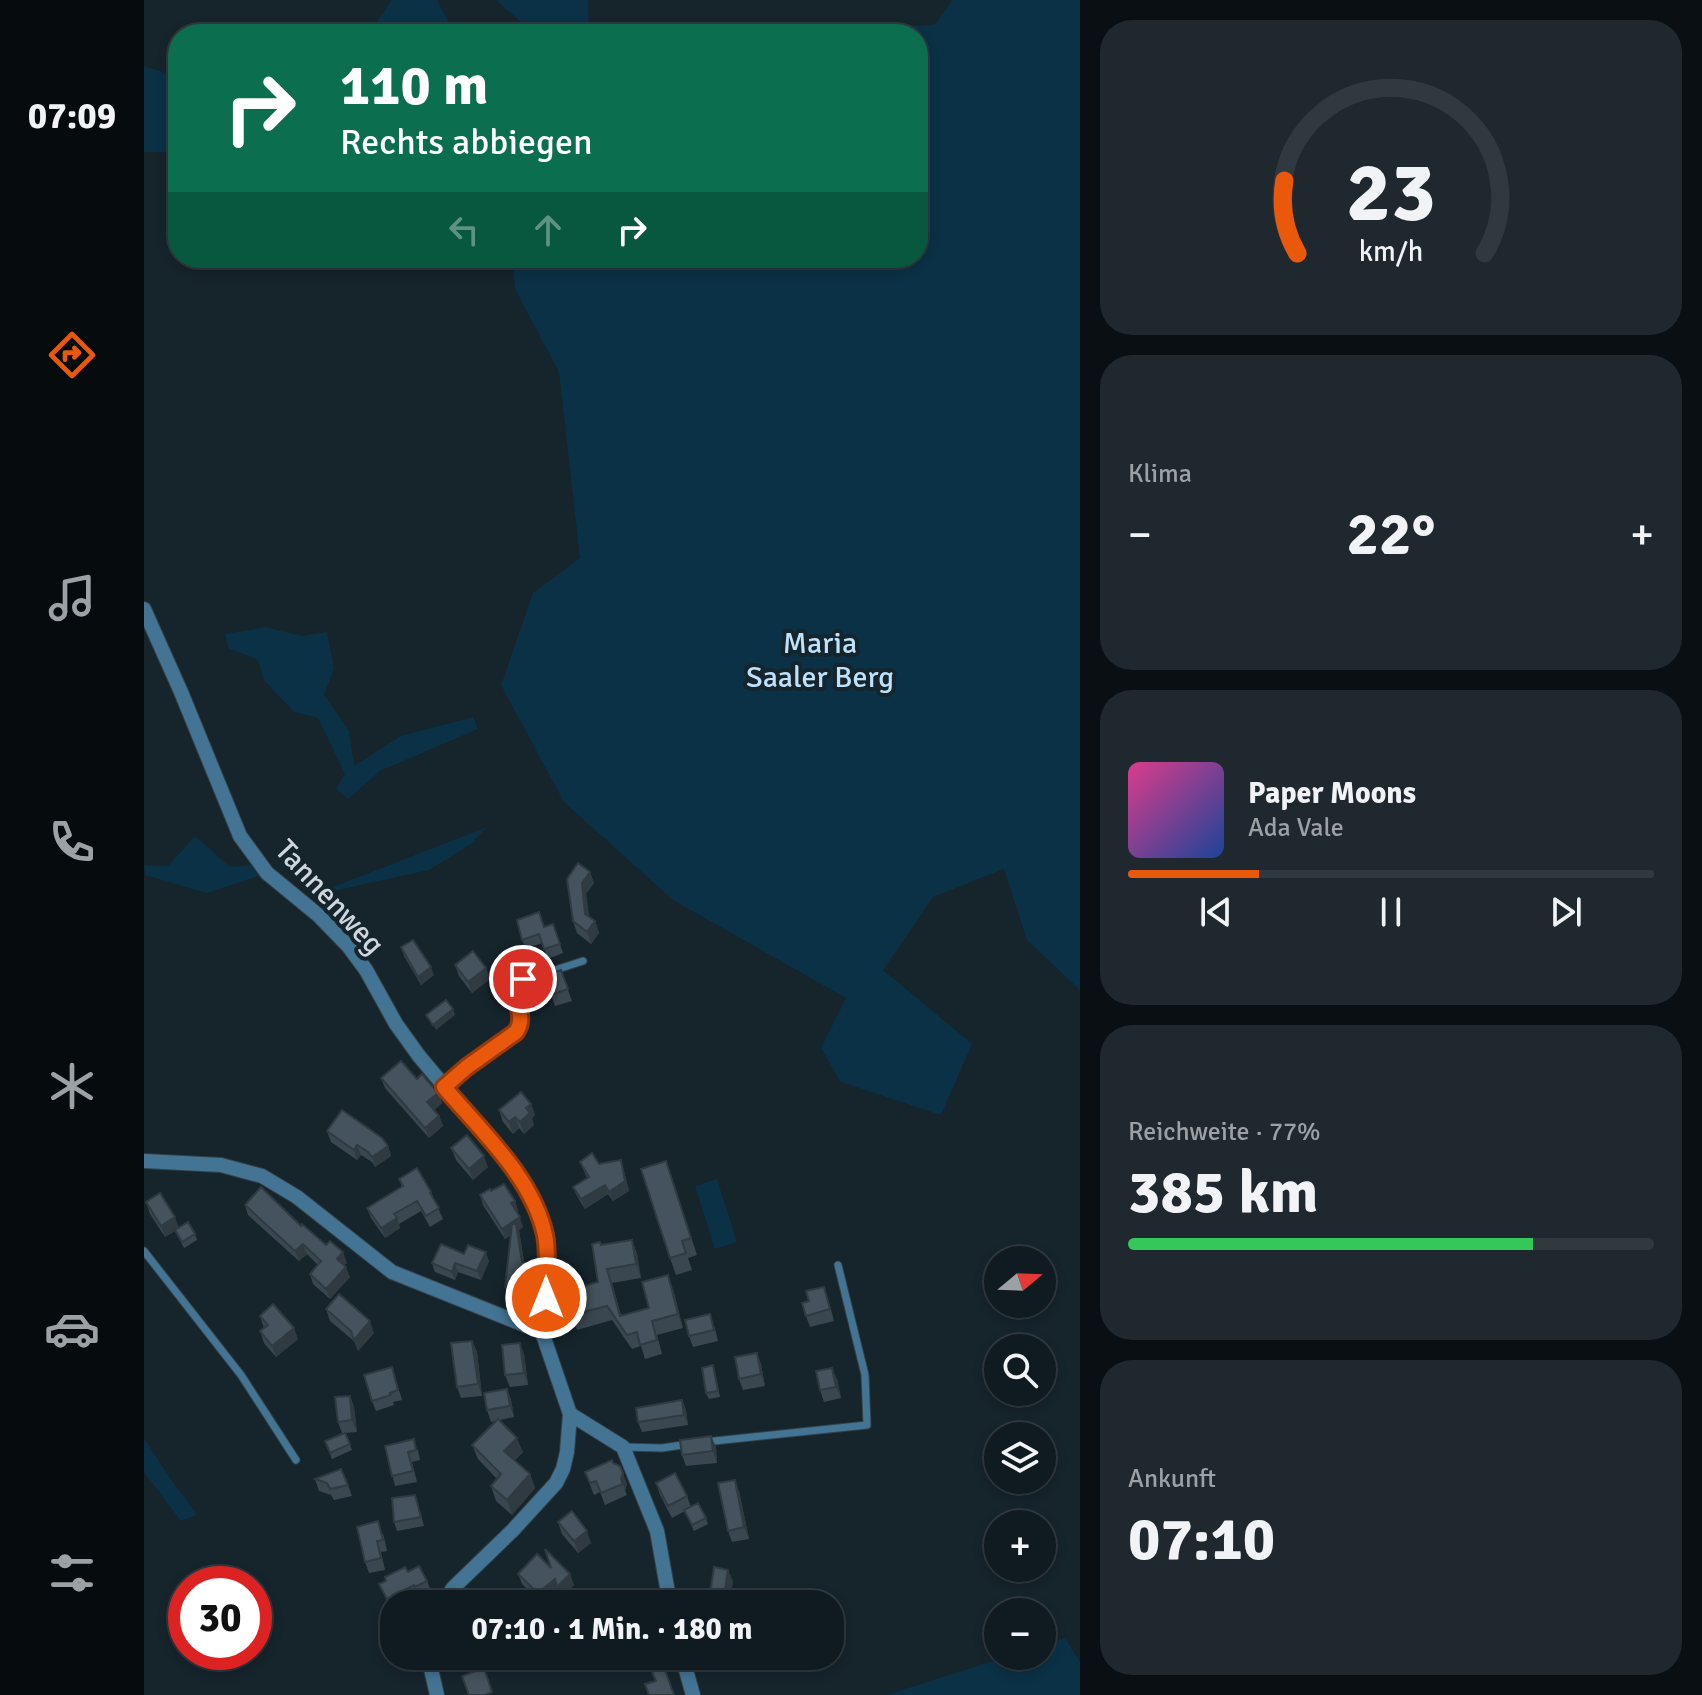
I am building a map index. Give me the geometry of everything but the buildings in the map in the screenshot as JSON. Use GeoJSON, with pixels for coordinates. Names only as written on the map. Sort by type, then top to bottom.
{"type":"FeatureCollection","features":[{"type":"Feature","properties":{"kind":"street","name":"Tannenweg"},"geometry":{"type":"LineString","coordinates":[[144,609],[240,836],[267,873],[318,915],[349,947],[366,970],[396,1024],[529,1192],[546,1238],[546,1298],[542,1332]]}},
{"type":"Feature","properties":{"kind":"street"},"geometry":{"type":"LineString","coordinates":[[144,1161],[221,1165],[262,1176],[297,1197],[392,1272],[542,1332],[570,1414],[563,1469],[556,1483],[513,1530],[452,1590]]}},
{"type":"Feature","properties":{"kind":"street"},"geometry":{"type":"LineString","coordinates":[[570,1414],[623,1447],[657,1531],[668,1590]]}},
{"type":"Feature","properties":{"kind":"street"},"geometry":{"type":"LineString","coordinates":[[431,1670],[437,1695]]}},
{"type":"Feature","properties":{"kind":"street"},"geometry":{"type":"LineString","coordinates":[[686,1670],[693,1695]]}},
{"type":"Feature","properties":{"kind":"lane"},"geometry":{"type":"LineString","coordinates":[[444,1087],[521,1025],[522,1016],[515,994],[518,982],[583,961]]}},
{"type":"Feature","properties":{"kind":"lane"},"geometry":{"type":"LineString","coordinates":[[144,1251],[241,1375],[296,1460]]}},
{"type":"Feature","properties":{"kind":"lane"},"geometry":{"type":"LineString","coordinates":[[623,1447],[662,1448],[867,1425],[865,1375],[838,1265]]}},
{"type":"Feature","properties":{"kind":"green space"},"geometry":{"type":"Polygon","coordinates":[[[392,0],[437,0],[450,24],[375,24],[392,0]]]}},
{"type":"Feature","properties":{"kind":"green space"},"geometry":{"type":"Polygon","coordinates":[[[496,0],[588,0],[589,24],[521,22],[496,0]]]}},
{"type":"Feature","properties":{"kind":"green space","name":"Maria Saaler Berg"},"geometry":{"type":"Polygon","coordinates":[[[953,0],[1080,0],[1080,990],[1027,940],[1004,869],[933,897],[883,970],[972,1044],[941,1115],[841,1082],[821,1048],[846,998],[673,900],[564,802],[501,685],[533,593],[580,558],[559,372],[515,289],[514,268],[928,268],[928,25],[934,25],[953,0]]]}},
{"type":"Feature","properties":{"kind":"green space"},"geometry":{"type":"Polygon","coordinates":[[[144,66],[168,74],[168,152],[144,152],[144,66]]]}},
{"type":"Feature","properties":{"kind":"green space"},"geometry":{"type":"Polygon","coordinates":[[[266,627],[302,636],[327,632],[334,669],[324,695],[349,731],[354,766],[401,736],[473,717],[478,729],[380,771],[348,799],[336,789],[345,774],[318,718],[294,712],[264,680],[258,660],[228,648],[225,634],[266,627]]]}},
{"type":"Feature","properties":{"kind":"green space"},"geometry":{"type":"Polygon","coordinates":[[[487,827],[471,844],[429,870],[334,891],[333,887],[487,827]]]}},
{"type":"Feature","properties":{"kind":"green space"},"geometry":{"type":"Polygon","coordinates":[[[195,836],[230,867],[251,865],[259,876],[207,893],[145,875],[144,865],[168,866],[195,836]]]}},
{"type":"Feature","properties":{"kind":"green space"},"geometry":{"type":"Polygon","coordinates":[[[717,1179],[737,1242],[715,1249],[695,1186],[717,1179]]]}},
{"type":"Feature","properties":{"kind":"green space"},"geometry":{"type":"Polygon","coordinates":[[[144,1438],[197,1515],[181,1521],[144,1472],[144,1438]]]}},
{"type":"Feature","properties":{"kind":"green space"},"geometry":{"type":"Polygon","coordinates":[[[1065,1638],[1080,1662],[1080,1695],[886,1695],[984,1664],[984,1670],[1056,1670],[1056,1641],[1065,1638]]]}},
{"type":"Feature","properties":{"kind":"route"},"geometry":{"type":"LineString","coordinates":[[523,979],[515,987],[522,1016],[516,1032],[444,1087],[512,1167],[529,1192],[546,1238],[546,1298]]}}]}
